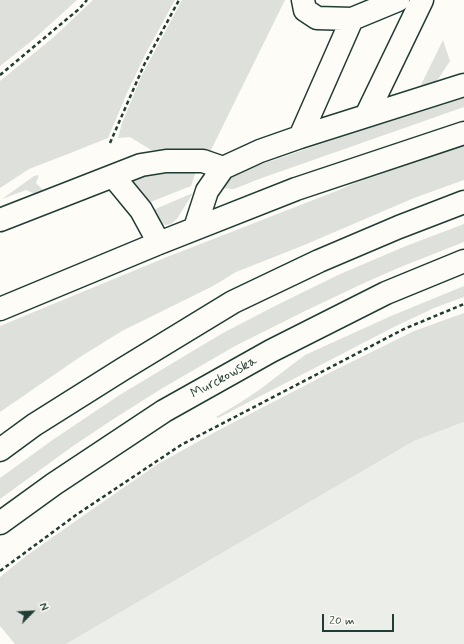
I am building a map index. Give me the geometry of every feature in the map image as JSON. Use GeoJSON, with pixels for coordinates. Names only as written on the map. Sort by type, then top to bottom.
{"type":"FeatureCollection","features":[{"type":"Feature","properties":{"kind":"main road"},"geometry":{"type":"LineString","coordinates":[[303,0],[305,10],[317,18],[352,19],[398,0]]}},
{"type":"Feature","properties":{"kind":"main road"},"geometry":{"type":"LineString","coordinates":[[366,116],[422,0]]}},
{"type":"Feature","properties":{"kind":"main road"},"geometry":{"type":"LineString","coordinates":[[300,137],[352,19]]}},
{"type":"Feature","properties":{"kind":"main road"},"geometry":{"type":"LineString","coordinates":[[195,228],[206,191],[223,168],[260,151],[300,137],[464,85]]}},
{"type":"Feature","properties":{"kind":"main road"},"geometry":{"type":"LineString","coordinates":[[0,309],[195,228],[296,189],[464,132]]}},
{"type":"Feature","properties":{"kind":"main road"},"geometry":{"type":"LineString","coordinates":[[0,220],[142,165],[166,161],[203,161],[223,168]]}},
{"type":"Feature","properties":{"kind":"main road"},"geometry":{"type":"LineString","coordinates":[[113,176],[141,210],[158,243]]}},
{"type":"Feature","properties":{"kind":"main road"},"geometry":{"type":"LineString","coordinates":[[3,446],[117,373],[233,302],[333,255],[399,227],[464,202]]}},
{"type":"Feature","properties":{"kind":"main road","name":"Murckowska"},"geometry":{"type":"LineString","coordinates":[[0,523],[54,484],[164,412],[265,355],[386,293],[464,261]]}},
{"type":"Feature","properties":{"kind":"path"},"geometry":{"type":"LineString","coordinates":[[0,75],[79,9],[87,0]]}},
{"type":"Feature","properties":{"kind":"path"},"geometry":{"type":"LineString","coordinates":[[110,143],[144,66],[179,0]]}},
{"type":"Feature","properties":{"kind":"path"},"geometry":{"type":"LineString","coordinates":[[0,571],[76,515],[181,445],[404,329],[464,304]]}},
{"type":"Feature","properties":{"kind":"shaded area"},"geometry":{"type":"Polygon","coordinates":[[[0,0],[77,0],[34,39],[0,66],[0,0]]]}},
{"type":"Feature","properties":{"kind":"shaded area"},"geometry":{"type":"Polygon","coordinates":[[[93,0],[175,0],[146,53],[108,138],[29,169],[0,188],[0,81],[55,36],[93,0]]]}},
{"type":"Feature","properties":{"kind":"shaded area"},"geometry":{"type":"Polygon","coordinates":[[[182,0],[285,0],[210,152],[151,150],[130,137],[118,138],[122,123],[142,75],[182,0]]]}},
{"type":"Feature","properties":{"kind":"shaded area"},"geometry":{"type":"Polygon","coordinates":[[[443,40],[450,61],[435,84],[419,89],[443,40]]]}},
{"type":"Feature","properties":{"kind":"shaded area"},"geometry":{"type":"Polygon","coordinates":[[[464,95],[464,107],[234,189],[219,188],[231,176],[239,172],[464,95]]]}},
{"type":"Feature","properties":{"kind":"shaded area"},"geometry":{"type":"Polygon","coordinates":[[[464,144],[464,180],[414,198],[302,246],[236,272],[213,286],[122,331],[80,357],[0,412],[0,326],[167,257],[339,190],[370,176],[464,144]]]}},
{"type":"Feature","properties":{"kind":"shaded area"},"geometry":{"type":"Polygon","coordinates":[[[166,169],[196,171],[191,186],[148,203],[130,180],[134,177],[166,169]]]}},
{"type":"Feature","properties":{"kind":"shaded area"},"geometry":{"type":"Polygon","coordinates":[[[39,175],[36,183],[45,192],[38,195],[26,190],[2,199],[34,176],[39,175]]]}},
{"type":"Feature","properties":{"kind":"shaded area"},"geometry":{"type":"Polygon","coordinates":[[[193,193],[177,219],[171,224],[161,224],[153,210],[193,193]]]}},
{"type":"Feature","properties":{"kind":"shaded area"},"geometry":{"type":"Polygon","coordinates":[[[464,224],[464,242],[364,283],[235,346],[161,389],[112,420],[73,446],[0,499],[0,478],[54,439],[118,396],[223,333],[338,275],[406,246],[464,224]]]}},
{"type":"Feature","properties":{"kind":"shaded area"},"geometry":{"type":"Polygon","coordinates":[[[464,286],[464,297],[434,308],[394,327],[218,418],[216,417],[259,390],[305,355],[391,316],[464,286]]]}},
{"type":"Feature","properties":{"kind":"shaded area"},"geometry":{"type":"Polygon","coordinates":[[[464,313],[464,422],[414,441],[66,644],[15,644],[0,626],[0,577],[26,556],[158,464],[217,431],[414,331],[464,313]]]}},
{"type":"Feature","properties":{"kind":"shaded area"},"geometry":{"type":"Polygon","coordinates":[[[464,422],[464,644],[66,644],[414,441],[464,422]]]}}]}
